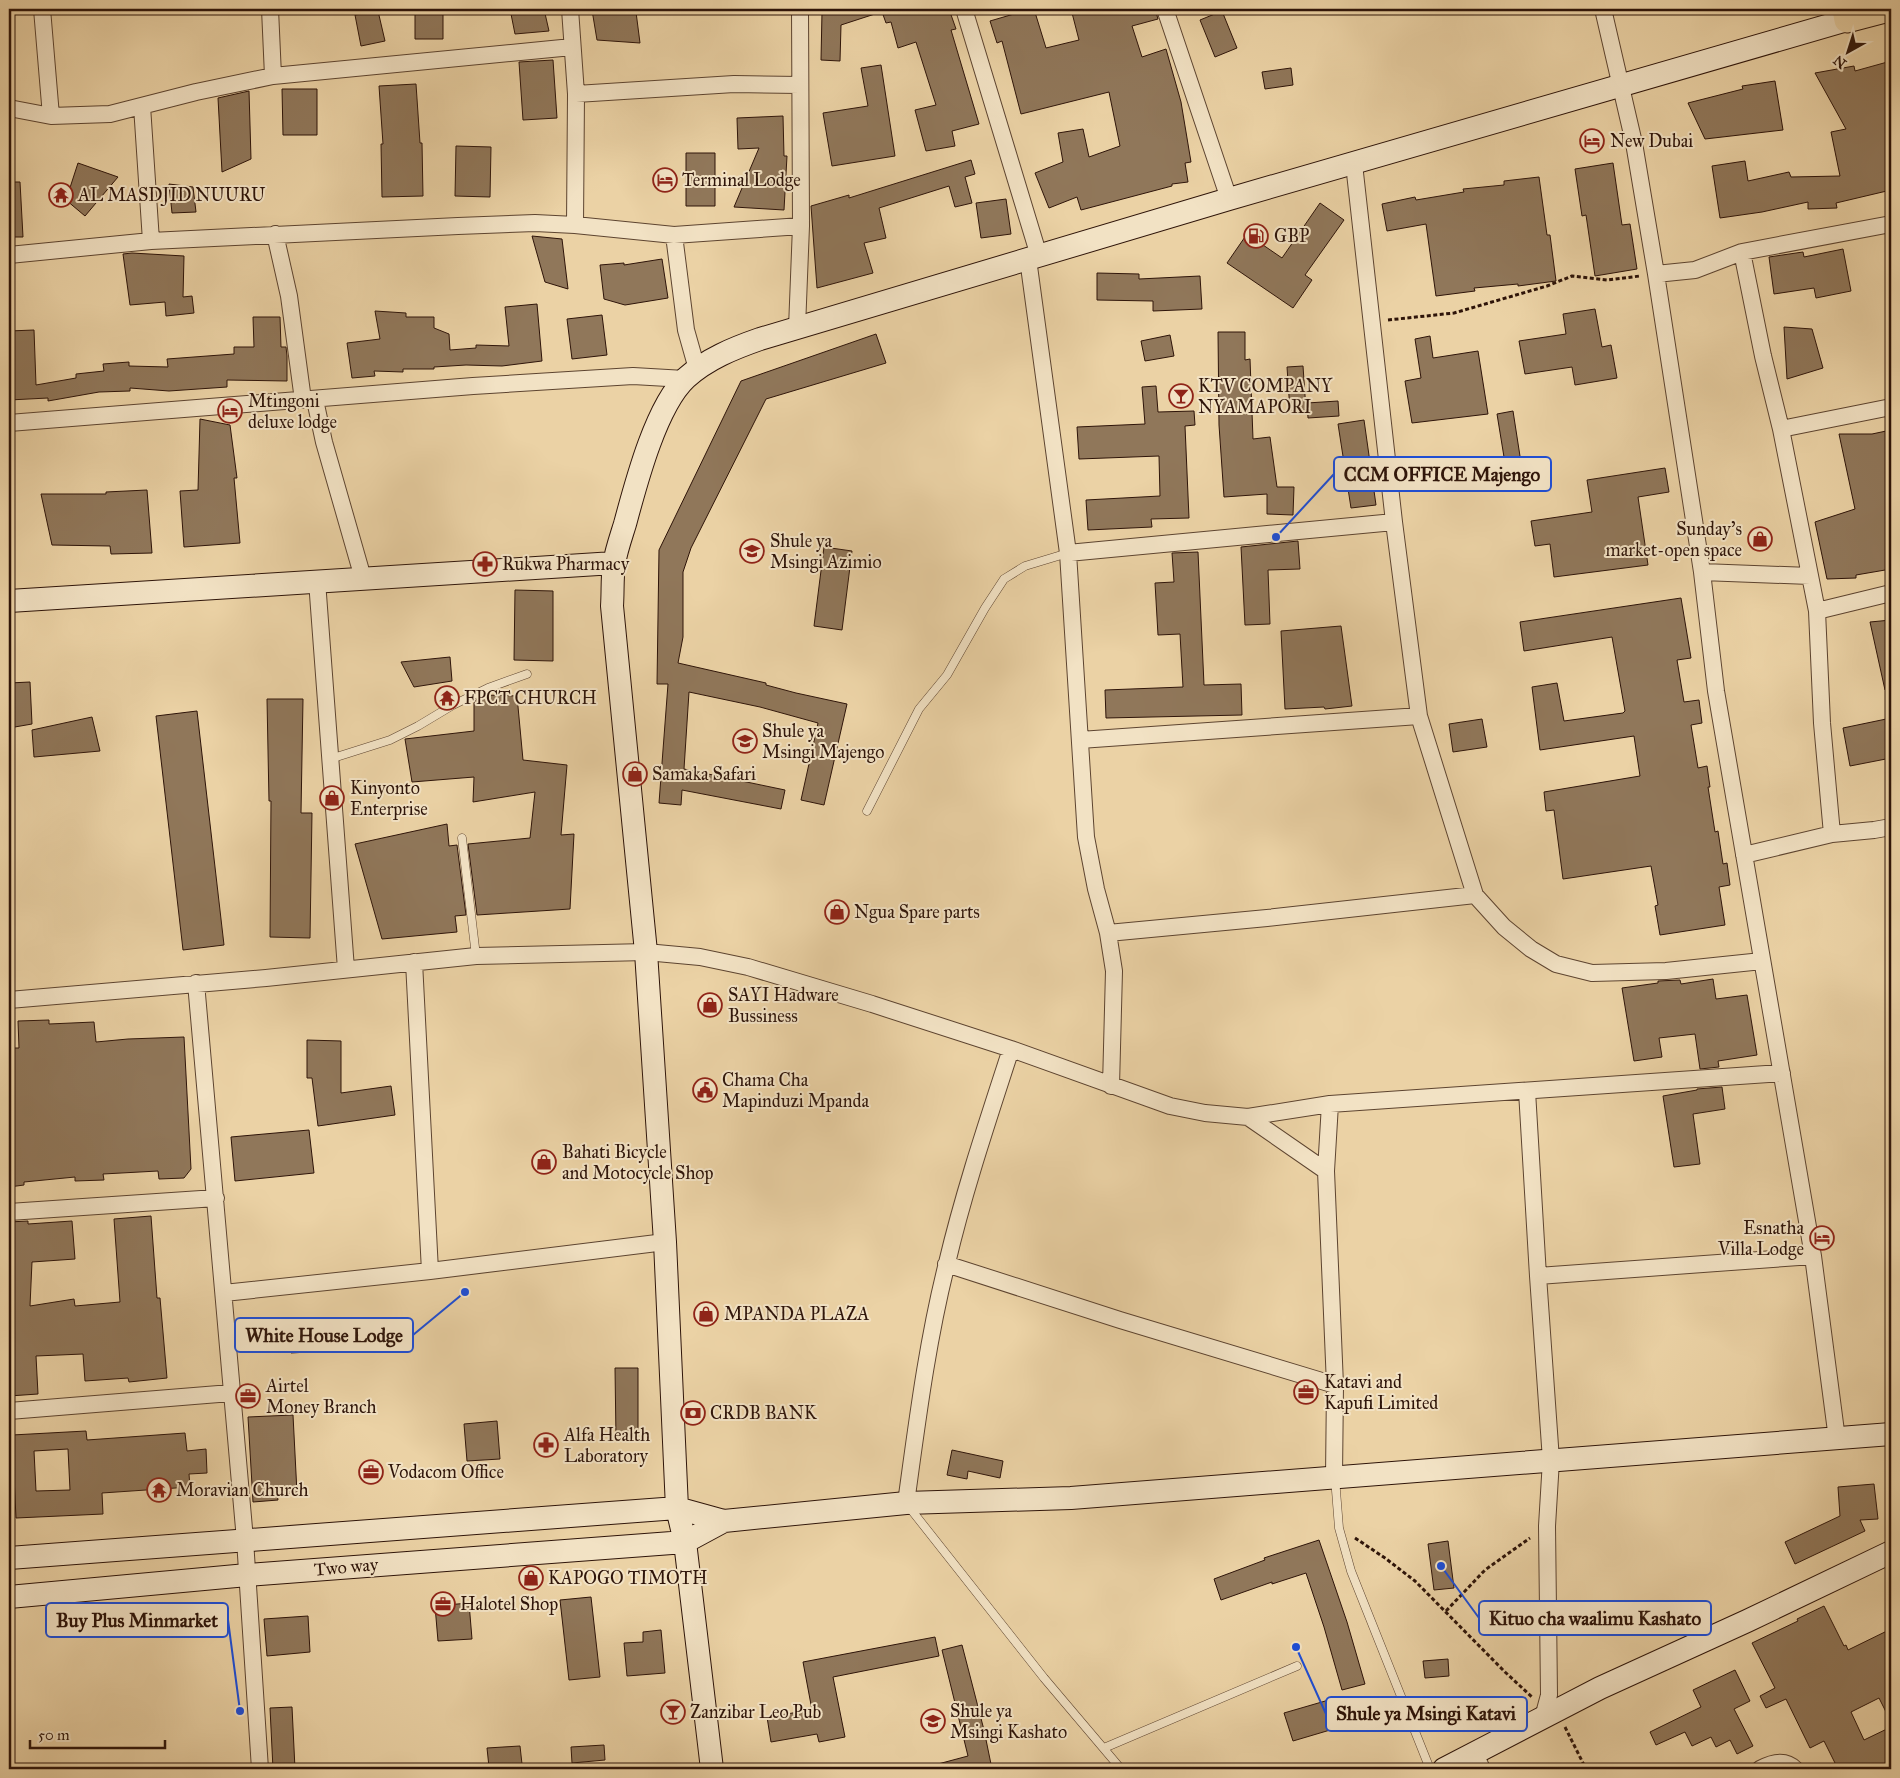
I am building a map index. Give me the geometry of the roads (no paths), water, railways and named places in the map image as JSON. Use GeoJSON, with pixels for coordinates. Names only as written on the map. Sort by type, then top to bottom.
{"type":"FeatureCollection","features":[{"type":"Feature","properties":{"kind":"main road"},"geometry":{"type":"LineString","coordinates":[[1846,14],[1889,9]]}},
{"type":"Feature","properties":{"kind":"street"},"geometry":{"type":"LineString","coordinates":[[42,9],[51,116]]}},
{"type":"Feature","properties":{"kind":"street"},"geometry":{"type":"LineString","coordinates":[[270,9],[273,76]]}},
{"type":"Feature","properties":{"kind":"street"},"geometry":{"type":"LineString","coordinates":[[570,9],[576,94],[575,225]]}},
{"type":"Feature","properties":{"kind":"street"},"geometry":{"type":"LineString","coordinates":[[797,328],[801,226],[800,9]]}},
{"type":"Feature","properties":{"kind":"street"},"geometry":{"type":"LineString","coordinates":[[964,9],[1033,257],[1068,553],[1086,837],[1096,890],[1108,932],[1114,971],[1111,1086]]}},
{"type":"Feature","properties":{"kind":"street"},"geometry":{"type":"LineString","coordinates":[[1165,9],[1230,199]]}},
{"type":"Feature","properties":{"kind":"street"},"geometry":{"type":"LineString","coordinates":[[1603,9],[1622,84],[1634,143],[1656,274],[1702,572],[1716,691],[1812,1256],[1837,1439]]}},
{"type":"Feature","properties":{"kind":"street"},"geometry":{"type":"LineString","coordinates":[[712,1769],[684,1542],[677,1508],[665,1242],[646,952],[612,606],[614,563],[630,503],[654,430],[666,404],[691,374],[728,350],[1033,257],[1622,84],[1846,14]]}},
{"type":"Feature","properties":{"kind":"street"},"geometry":{"type":"LineString","coordinates":[[9,108],[51,116],[110,114],[273,76],[572,47]]}},
{"type":"Feature","properties":{"kind":"street"},"geometry":{"type":"LineString","coordinates":[[576,94],[734,84],[800,86]]}},
{"type":"Feature","properties":{"kind":"street"},"geometry":{"type":"LineString","coordinates":[[142,106],[152,241]]}},
{"type":"Feature","properties":{"kind":"street"},"geometry":{"type":"LineString","coordinates":[[1354,164],[1394,522],[1419,716],[1475,895],[1504,927],[1531,949],[1556,964],[1592,973],[1666,971],[1762,961]]}},
{"type":"Feature","properties":{"kind":"street"},"geometry":{"type":"LineString","coordinates":[[9,255],[152,241],[535,223],[674,235],[801,226]]}},
{"type":"Feature","properties":{"kind":"street"},"geometry":{"type":"LineString","coordinates":[[1656,274],[1695,270],[1742,252],[1891,224]]}},
{"type":"Feature","properties":{"kind":"street"},"geometry":{"type":"LineString","coordinates":[[275,234],[309,400],[324,442],[363,578]]}},
{"type":"Feature","properties":{"kind":"street"},"geometry":{"type":"LineString","coordinates":[[674,235],[691,374]]}},
{"type":"Feature","properties":{"kind":"street"},"geometry":{"type":"LineString","coordinates":[[1742,252],[1763,356],[1781,429],[1817,611],[1822,722],[1832,834]]}},
{"type":"Feature","properties":{"kind":"street"},"geometry":{"type":"LineString","coordinates":[[9,423],[473,386],[691,374]]}},
{"type":"Feature","properties":{"kind":"street"},"geometry":{"type":"LineString","coordinates":[[1781,429],[1891,407]]}},
{"type":"Feature","properties":{"kind":"street"},"geometry":{"type":"LineString","coordinates":[[1068,553],[1394,522]]}},
{"type":"Feature","properties":{"kind":"street"},"geometry":{"type":"LineString","coordinates":[[9,601],[614,563]]}},
{"type":"Feature","properties":{"kind":"street"},"geometry":{"type":"LineString","coordinates":[[1702,572],[1810,576]]}},
{"type":"Feature","properties":{"kind":"street"},"geometry":{"type":"LineString","coordinates":[[317,581],[346,969]]}},
{"type":"Feature","properties":{"kind":"street"},"geometry":{"type":"LineString","coordinates":[[1817,611],[1891,594]]}},
{"type":"Feature","properties":{"kind":"street"},"geometry":{"type":"LineString","coordinates":[[1080,740],[1419,716]]}},
{"type":"Feature","properties":{"kind":"street"},"geometry":{"type":"LineString","coordinates":[[1744,855],[1832,834],[1891,827]]}},
{"type":"Feature","properties":{"kind":"street"},"geometry":{"type":"LineString","coordinates":[[1108,932],[1267,918],[1475,895]]}},
{"type":"Feature","properties":{"kind":"street"},"geometry":{"type":"LineString","coordinates":[[9,1000],[266,978],[476,956],[646,952],[700,957],[748,967],[1011,1049],[1170,1106],[1205,1113],[1248,1117],[1330,1104],[1782,1073]]}},
{"type":"Feature","properties":{"kind":"street"},"geometry":{"type":"LineString","coordinates":[[414,962],[430,1271]]}},
{"type":"Feature","properties":{"kind":"street"},"geometry":{"type":"LineString","coordinates":[[196,983],[245,1540],[260,1769]]}},
{"type":"Feature","properties":{"kind":"street"},"geometry":{"type":"LineString","coordinates":[[906,1503],[922,1390],[946,1264],[1011,1049]]}},
{"type":"Feature","properties":{"kind":"street"},"geometry":{"type":"LineString","coordinates":[[1527,1091],[1551,1460],[1547,1526],[1549,1695],[1551,1711]]}},
{"type":"Feature","properties":{"kind":"street"},"geometry":{"type":"LineString","coordinates":[[1330,1104],[1326,1170],[1335,1385],[1334,1476]]}},
{"type":"Feature","properties":{"kind":"street"},"geometry":{"type":"LineString","coordinates":[[1248,1117],[1326,1170]]}},
{"type":"Feature","properties":{"kind":"street"},"geometry":{"type":"LineString","coordinates":[[9,1212],[216,1198]]}},
{"type":"Feature","properties":{"kind":"street"},"geometry":{"type":"LineString","coordinates":[[224,1294],[665,1242]]}},
{"type":"Feature","properties":{"kind":"street"},"geometry":{"type":"LineString","coordinates":[[1538,1276],[1812,1256]]}},
{"type":"Feature","properties":{"kind":"street"},"geometry":{"type":"LineString","coordinates":[[946,1264],[1129,1323],[1335,1385]]}},
{"type":"Feature","properties":{"kind":"street"},"geometry":{"type":"LineString","coordinates":[[9,1411],[231,1393]]}},
{"type":"Feature","properties":{"kind":"street"},"geometry":{"type":"LineString","coordinates":[[9,1558],[677,1508],[724,1521],[906,1503],[1071,1498],[1891,1434]]}},
{"type":"Feature","properties":{"kind":"street"},"geometry":{"type":"LineString","coordinates":[[684,1542],[724,1521]]}},
{"type":"Feature","properties":{"kind":"street","name":"Two way"},"geometry":{"type":"LineString","coordinates":[[9,1597],[246,1575],[684,1542]]}},
{"type":"Feature","properties":{"kind":"street"},"geometry":{"type":"LineString","coordinates":[[1444,1769],[1478,1761],[1551,1711],[1891,1552]]}},
{"type":"Feature","properties":{"kind":"street"},"geometry":{"type":"LineString","coordinates":[[1760,1769],[1768,1765],[1784,1763],[1796,1769]]}},
{"type":"Feature","properties":{"kind":"lane"},"geometry":{"type":"LineString","coordinates":[[867,811],[919,709],[947,675],[985,608],[1004,579],[1025,566],[1068,553]]}},
{"type":"Feature","properties":{"kind":"lane"},"geometry":{"type":"LineString","coordinates":[[330,759],[390,740],[488,688],[527,674]]}},
{"type":"Feature","properties":{"kind":"lane"},"geometry":{"type":"LineString","coordinates":[[462,838],[476,956]]}},
{"type":"Feature","properties":{"kind":"lane"},"geometry":{"type":"LineString","coordinates":[[1334,1476],[1339,1528],[1350,1570],[1430,1769]]}},
{"type":"Feature","properties":{"kind":"lane"},"geometry":{"type":"LineString","coordinates":[[906,1503],[1044,1678],[1121,1769]]}},
{"type":"Feature","properties":{"kind":"lane"},"geometry":{"type":"LineString","coordinates":[[1104,1748],[1297,1666]]}},
{"type":"Feature","properties":{"kind":"place","name":"New Dubai"},"geometry":{"type":"Point","coordinates":[1592,141]}},
{"type":"Feature","properties":{"kind":"place","name":"Terminal Lodge"},"geometry":{"type":"Point","coordinates":[665,180]}},
{"type":"Feature","properties":{"kind":"place","name":"AL MASDJID NUURU"},"geometry":{"type":"Point","coordinates":[61,195]}},
{"type":"Feature","properties":{"kind":"place","name":"GBP"},"geometry":{"type":"Point","coordinates":[1256,236]}},
{"type":"Feature","properties":{"kind":"place","name":"KTV COMPANY NYAMAPORI"},"geometry":{"type":"Point","coordinates":[1181,396]}},
{"type":"Feature","properties":{"kind":"place","name":"Mtingoni deluxe lodge"},"geometry":{"type":"Point","coordinates":[230,411]}},
{"type":"Feature","properties":{"kind":"place","name":"CCM OFFICE Majengo"},"geometry":{"type":"Point","coordinates":[1276,537]}},
{"type":"Feature","properties":{"kind":"place","name":"Sunday's market-open space"},"geometry":{"type":"Point","coordinates":[1760,539]}},
{"type":"Feature","properties":{"kind":"place","name":"Shule ya Msingi Azimio"},"geometry":{"type":"Point","coordinates":[752,551]}},
{"type":"Feature","properties":{"kind":"place","name":"Rukwa Pharmacy"},"geometry":{"type":"Point","coordinates":[485,564]}},
{"type":"Feature","properties":{"kind":"place","name":"FPCT CHURCH"},"geometry":{"type":"Point","coordinates":[447,698]}},
{"type":"Feature","properties":{"kind":"place","name":"Shule ya Msingi Majengo"},"geometry":{"type":"Point","coordinates":[745,741]}},
{"type":"Feature","properties":{"kind":"place","name":"Samaka Safari"},"geometry":{"type":"Point","coordinates":[635,774]}},
{"type":"Feature","properties":{"kind":"place","name":"Kinyonto Enterprise"},"geometry":{"type":"Point","coordinates":[332,798]}},
{"type":"Feature","properties":{"kind":"place","name":"Ngua Spare parts"},"geometry":{"type":"Point","coordinates":[837,912]}},
{"type":"Feature","properties":{"kind":"place","name":"SAYI Hadware Bussiness"},"geometry":{"type":"Point","coordinates":[710,1005]}},
{"type":"Feature","properties":{"kind":"place","name":"Chama Cha Mapinduzi Mpanda"},"geometry":{"type":"Point","coordinates":[705,1090]}},
{"type":"Feature","properties":{"kind":"place","name":"Bahati Bicycle and Motocycle Shop"},"geometry":{"type":"Point","coordinates":[544,1162]}},
{"type":"Feature","properties":{"kind":"place","name":"Esnatha Villa Lodge"},"geometry":{"type":"Point","coordinates":[1822,1238]}},
{"type":"Feature","properties":{"kind":"place","name":"White House Lodge"},"geometry":{"type":"Point","coordinates":[465,1292]}},
{"type":"Feature","properties":{"kind":"place","name":"MPANDA PLAZA"},"geometry":{"type":"Point","coordinates":[706,1314]}},
{"type":"Feature","properties":{"kind":"place","name":"Katavi and Kapufi Limited"},"geometry":{"type":"Point","coordinates":[1306,1392]}},
{"type":"Feature","properties":{"kind":"place","name":"Airtel Money Branch"},"geometry":{"type":"Point","coordinates":[248,1396]}},
{"type":"Feature","properties":{"kind":"place","name":"CRDB BANK"},"geometry":{"type":"Point","coordinates":[693,1413]}},
{"type":"Feature","properties":{"kind":"place","name":"Alfa Health Laboratory"},"geometry":{"type":"Point","coordinates":[546,1445]}},
{"type":"Feature","properties":{"kind":"place","name":"Vodacom Office"},"geometry":{"type":"Point","coordinates":[371,1472]}},
{"type":"Feature","properties":{"kind":"place","name":"Moravian Church"},"geometry":{"type":"Point","coordinates":[159,1490]}},
{"type":"Feature","properties":{"kind":"place","name":"Kituo cha waalimu Kashato"},"geometry":{"type":"Point","coordinates":[1441,1566]}},
{"type":"Feature","properties":{"kind":"place","name":"KAPOGO TIMOTH"},"geometry":{"type":"Point","coordinates":[531,1578]}},
{"type":"Feature","properties":{"kind":"place","name":"Halotel Shop"},"geometry":{"type":"Point","coordinates":[443,1604]}},
{"type":"Feature","properties":{"kind":"place","name":"Shule ya Msingi Katavi"},"geometry":{"type":"Point","coordinates":[1296,1647]}},
{"type":"Feature","properties":{"kind":"place","name":"Buy Plus Minmarket"},"geometry":{"type":"Point","coordinates":[240,1711]}},
{"type":"Feature","properties":{"kind":"place","name":"Zanzibar Leo Pub"},"geometry":{"type":"Point","coordinates":[673,1712]}},
{"type":"Feature","properties":{"kind":"place","name":"Shule ya Msingi Kashato"},"geometry":{"type":"Point","coordinates":[933,1721]}}]}
